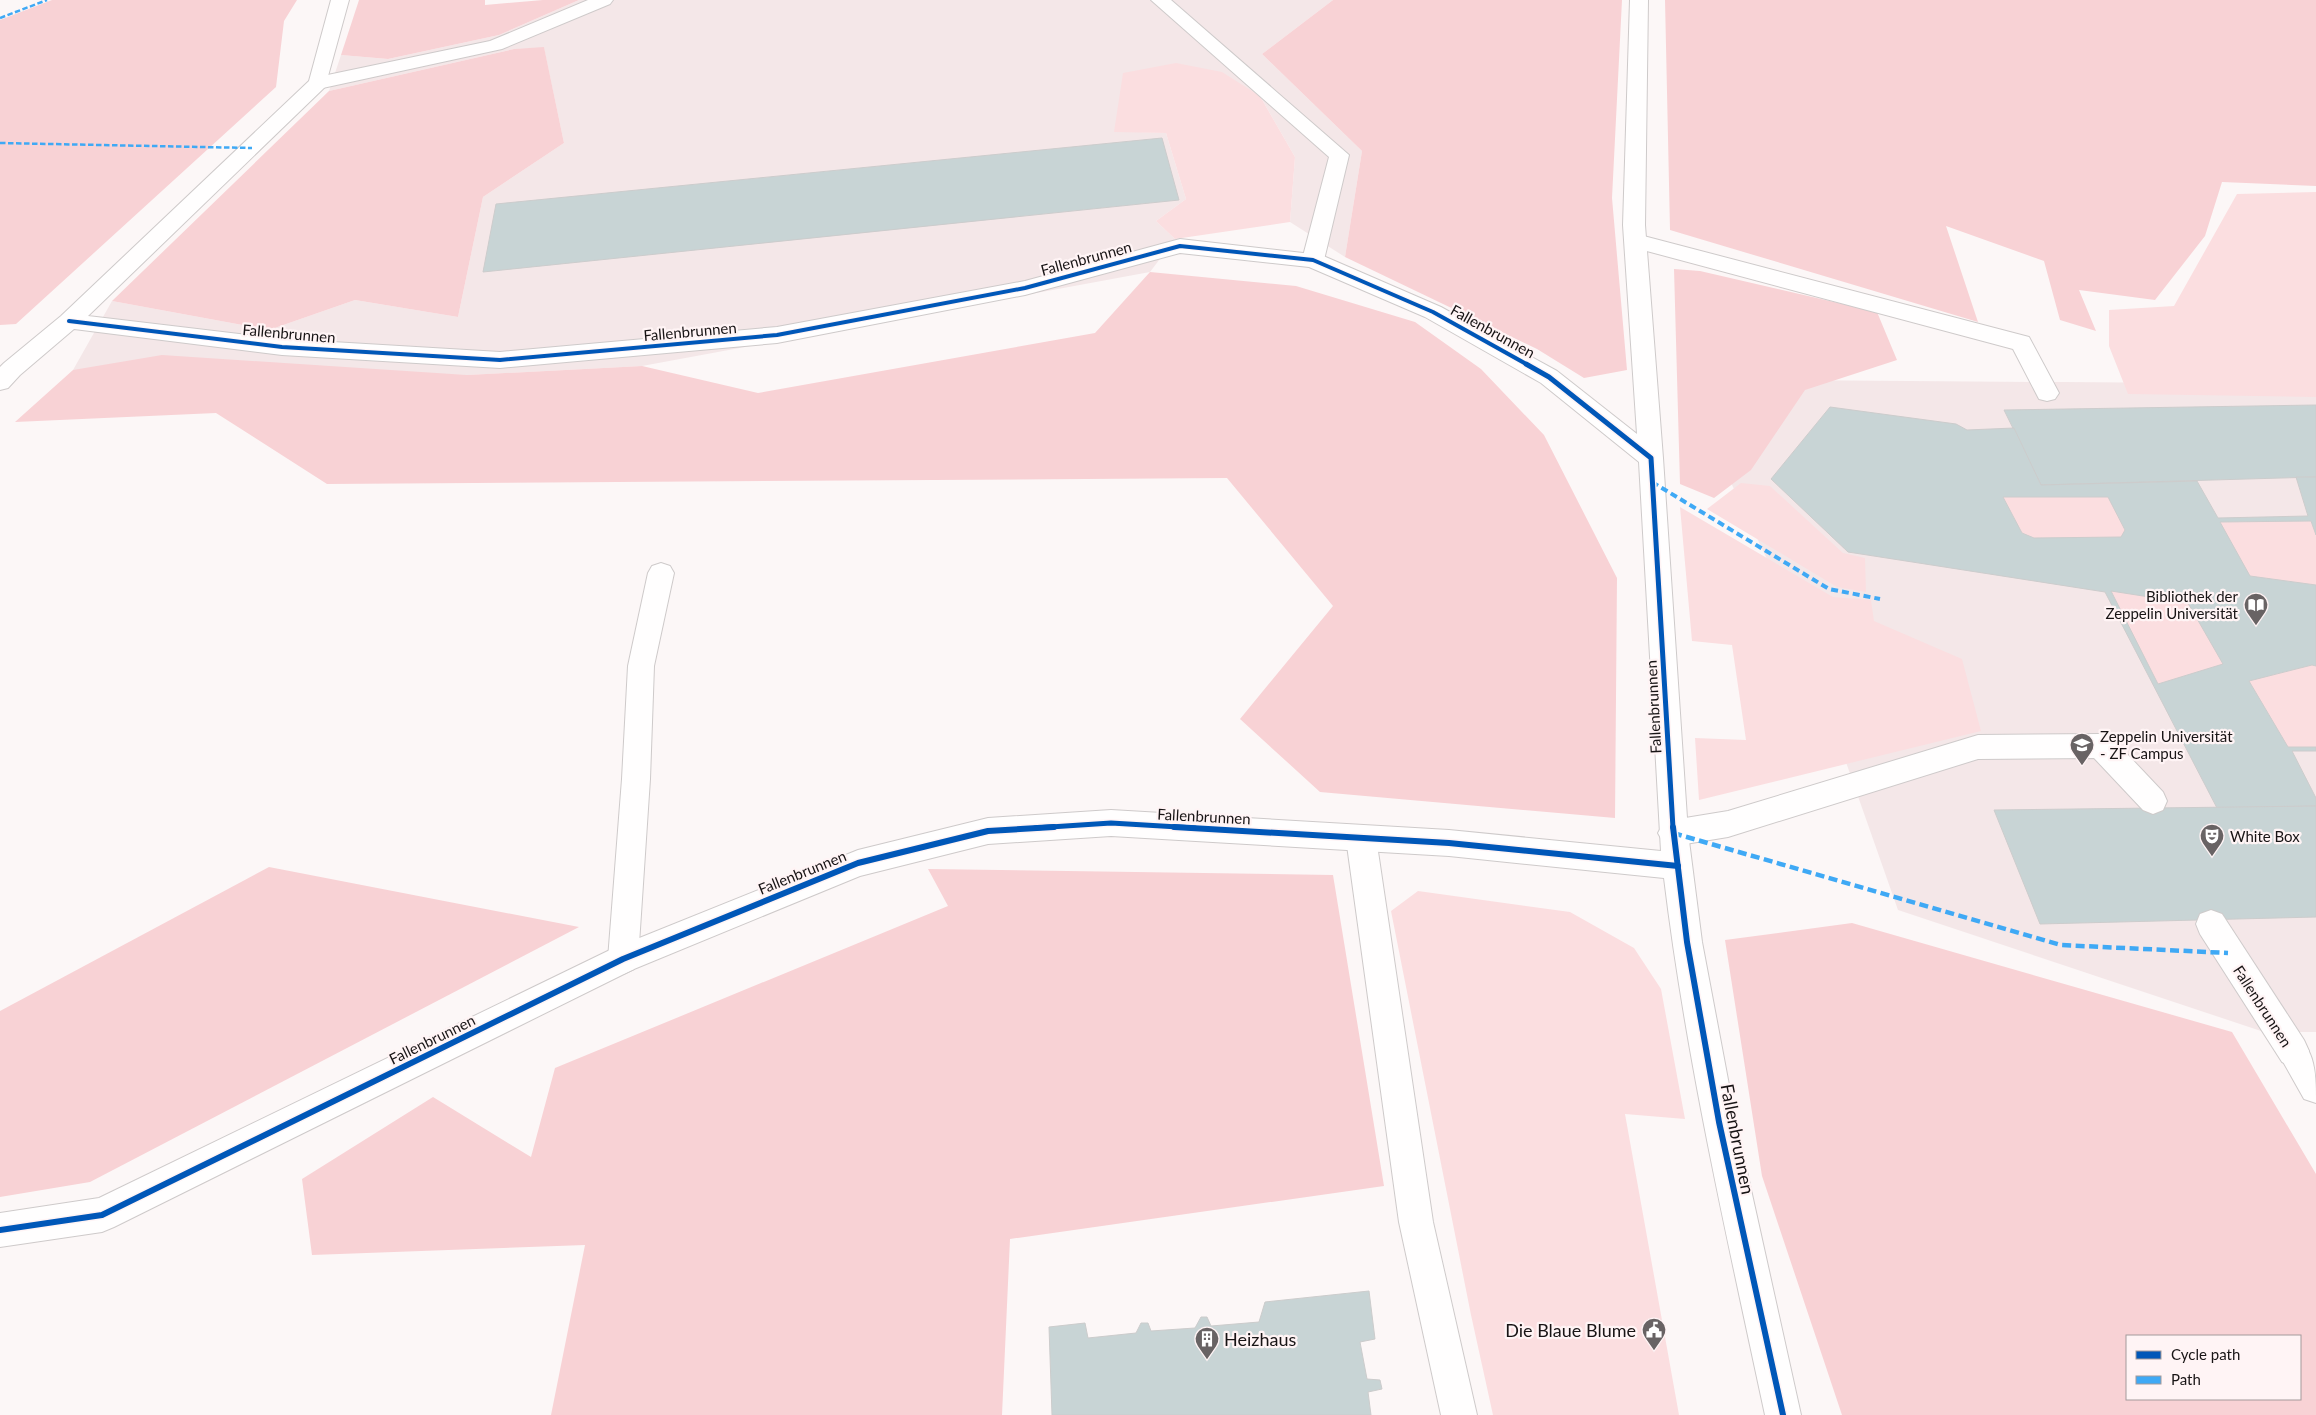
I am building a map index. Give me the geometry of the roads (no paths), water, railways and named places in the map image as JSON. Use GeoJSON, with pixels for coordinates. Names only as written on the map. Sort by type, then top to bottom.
{"type":"FeatureCollection","features":[{"type":"Feature","properties":{"kind":"street"},"geometry":{"type":"LineString","coordinates":[[4,373],[69,321],[318,83],[340,0]]}},
{"type":"Feature","properties":{"kind":"street"},"geometry":{"type":"LineString","coordinates":[[318,83],[495,45],[604,0]]}},
{"type":"Feature","properties":{"kind":"street"},"geometry":{"type":"LineString","coordinates":[[1160,0],[1339,155],[1313,260]]}},
{"type":"Feature","properties":{"kind":"street","name":"Fallenbrunnen"},"geometry":{"type":"LineString","coordinates":[[1639,0],[1634,215],[1651,458],[1673,833],[1688,942],[1719,1122],[1782,1415]]}},
{"type":"Feature","properties":{"kind":"street"},"geometry":{"type":"LineString","coordinates":[[1636,241],[2021,343],[2047,393]]}},
{"type":"Feature","properties":{"kind":"street","name":"Fallenbrunnen"},"geometry":{"type":"LineString","coordinates":[[69,321],[282,347],[500,360],[777,336],[1024,288],[1180,246],[1313,260],[1433,312],[1550,377],[1651,458]]}},
{"type":"Feature","properties":{"kind":"street"},"geometry":{"type":"LineString","coordinates":[[623,959],[636,779],[641,666],[661,573]]}},
{"type":"Feature","properties":{"kind":"street"},"geometry":{"type":"LineString","coordinates":[[1673,833],[1728,824],[1978,748],[2101,746],[2153,801]]}},
{"type":"Feature","properties":{"kind":"street","name":"Fallenbrunnen"},"geometry":{"type":"LineString","coordinates":[[0,1230],[102,1215],[623,959],[858,863],[988,831],[1111,823],[1449,843],[1678,866]]}},
{"type":"Feature","properties":{"kind":"street"},"geometry":{"type":"LineString","coordinates":[[1362,838],[1416,1222],[1459,1415]]}},
{"type":"Feature","properties":{"kind":"street","name":"Fallenbrunnen"},"geometry":{"type":"LineString","coordinates":[[2211,924],[2316,1087]]}},
{"type":"Feature","properties":{"kind":"place","name":"Bibliothek der Zeppelin Universität"},"geometry":{"type":"Point","coordinates":[2256,626]}},
{"type":"Feature","properties":{"kind":"place","name":"Zeppelin Universität - ZF Campus"},"geometry":{"type":"Point","coordinates":[2082,766]}},
{"type":"Feature","properties":{"kind":"place","name":"White Box"},"geometry":{"type":"Point","coordinates":[2212,857]}},
{"type":"Feature","properties":{"kind":"place","name":"Die Blaue Blume"},"geometry":{"type":"Point","coordinates":[1654,1351]}},
{"type":"Feature","properties":{"kind":"place","name":"Heizhaus"},"geometry":{"type":"Point","coordinates":[1207,1360]}}]}
